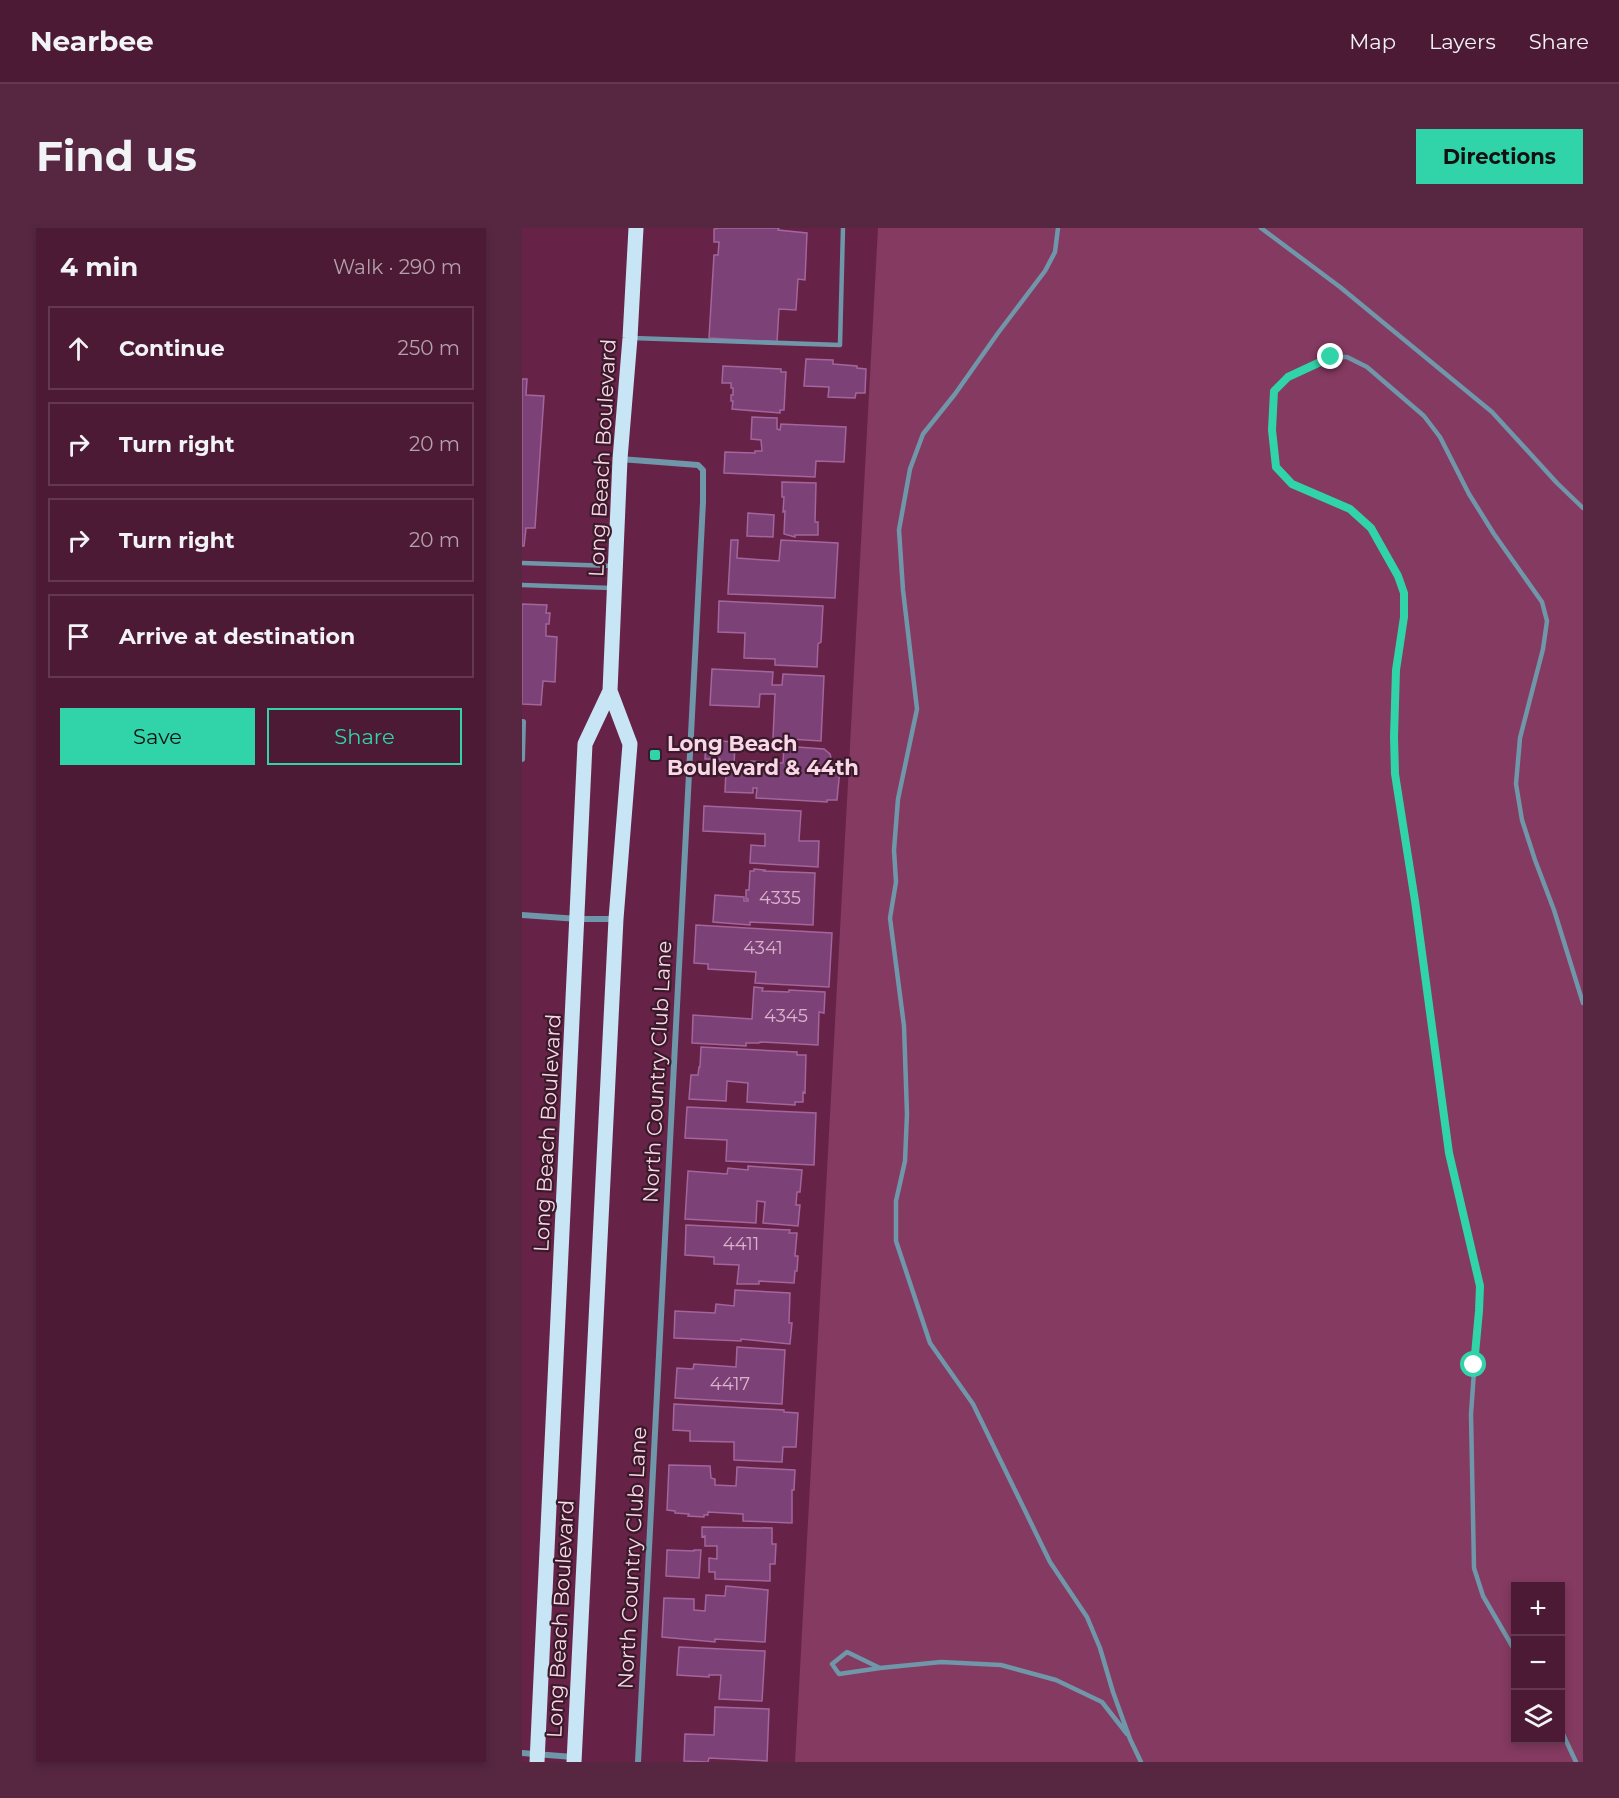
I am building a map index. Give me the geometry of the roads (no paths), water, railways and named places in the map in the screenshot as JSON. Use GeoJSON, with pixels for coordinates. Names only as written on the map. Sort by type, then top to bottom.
{"type":"FeatureCollection","features":[{"type":"Feature","properties":{"kind":"main road","name":"Long Beach Boulevard"},"geometry":{"type":"LineString","coordinates":[[532,1756],[578,920],[585,744],[610,691],[620,459],[636,228]]}},
{"type":"Feature","properties":{"kind":"main road","name":"Long Beach Boulevard"},"geometry":{"type":"LineString","coordinates":[[574,1759],[616,919],[630,744],[610,691]]}},
{"type":"Feature","properties":{"kind":"street","name":"North Country Club Lane"},"geometry":{"type":"LineString","coordinates":[[620,459],[698,465],[702,470],[703,502],[638,1762]]}},
{"type":"Feature","properties":{"kind":"street"},"geometry":{"type":"LineString","coordinates":[[522,759],[523,722]]}},
{"type":"Feature","properties":{"kind":"street"},"geometry":{"type":"LineString","coordinates":[[522,915],[578,920],[616,919]]}},
{"type":"Feature","properties":{"kind":"street"},"geometry":{"type":"LineString","coordinates":[[532,1756],[574,1759]]}},
{"type":"Feature","properties":{"kind":"lane"},"geometry":{"type":"LineString","coordinates":[[630,338],[840,345],[843,228]]}},
{"type":"Feature","properties":{"kind":"lane"},"geometry":{"type":"LineString","coordinates":[[1058,228],[1055,252],[1045,271],[956,394],[923,434],[910,469],[899,530],[903,590],[917,709],[898,800],[894,850],[896,882],[890,918],[904,1026],[907,1114],[905,1161],[896,1201],[896,1242],[930,1343],[973,1404],[1050,1562],[1087,1617],[1100,1648],[1130,1739],[1141,1762]]}},
{"type":"Feature","properties":{"kind":"lane"},"geometry":{"type":"LineString","coordinates":[[1261,228],[1340,287],[1492,412],[1583,508]]}},
{"type":"Feature","properties":{"kind":"lane"},"geometry":{"type":"LineString","coordinates":[[1511,1644],[1483,1596],[1474,1568],[1471,1414],[1480,1286],[1449,1153],[1417,912],[1395,774],[1396,679],[1404,617],[1404,593],[1398,576],[1371,528],[1350,509],[1292,484],[1276,467],[1272,430],[1274,391],[1288,377],[1331,357],[1347,357],[1367,367],[1424,416],[1440,437],[1469,494],[1494,534],[1542,602],[1547,621],[1543,649],[1520,738],[1516,784],[1522,820],[1534,860],[1554,910],[1583,1003]]}},
{"type":"Feature","properties":{"kind":"lane"},"geometry":{"type":"LineString","coordinates":[[522,563],[616,566]]}},
{"type":"Feature","properties":{"kind":"lane"},"geometry":{"type":"LineString","coordinates":[[522,585],[615,588]]}},
{"type":"Feature","properties":{"kind":"lane"},"geometry":{"type":"LineString","coordinates":[[880,1668],[847,1652],[832,1664],[839,1674],[941,1662],[1001,1665],[1056,1680],[1102,1702],[1130,1739]]}},
{"type":"Feature","properties":{"kind":"lane"},"geometry":{"type":"LineString","coordinates":[[1565,1739],[1576,1762]]}},
{"type":"Feature","properties":{"kind":"place","name":"Long Beach Boulevard & 44th"},"geometry":{"type":"Point","coordinates":[655,755]}}]}
